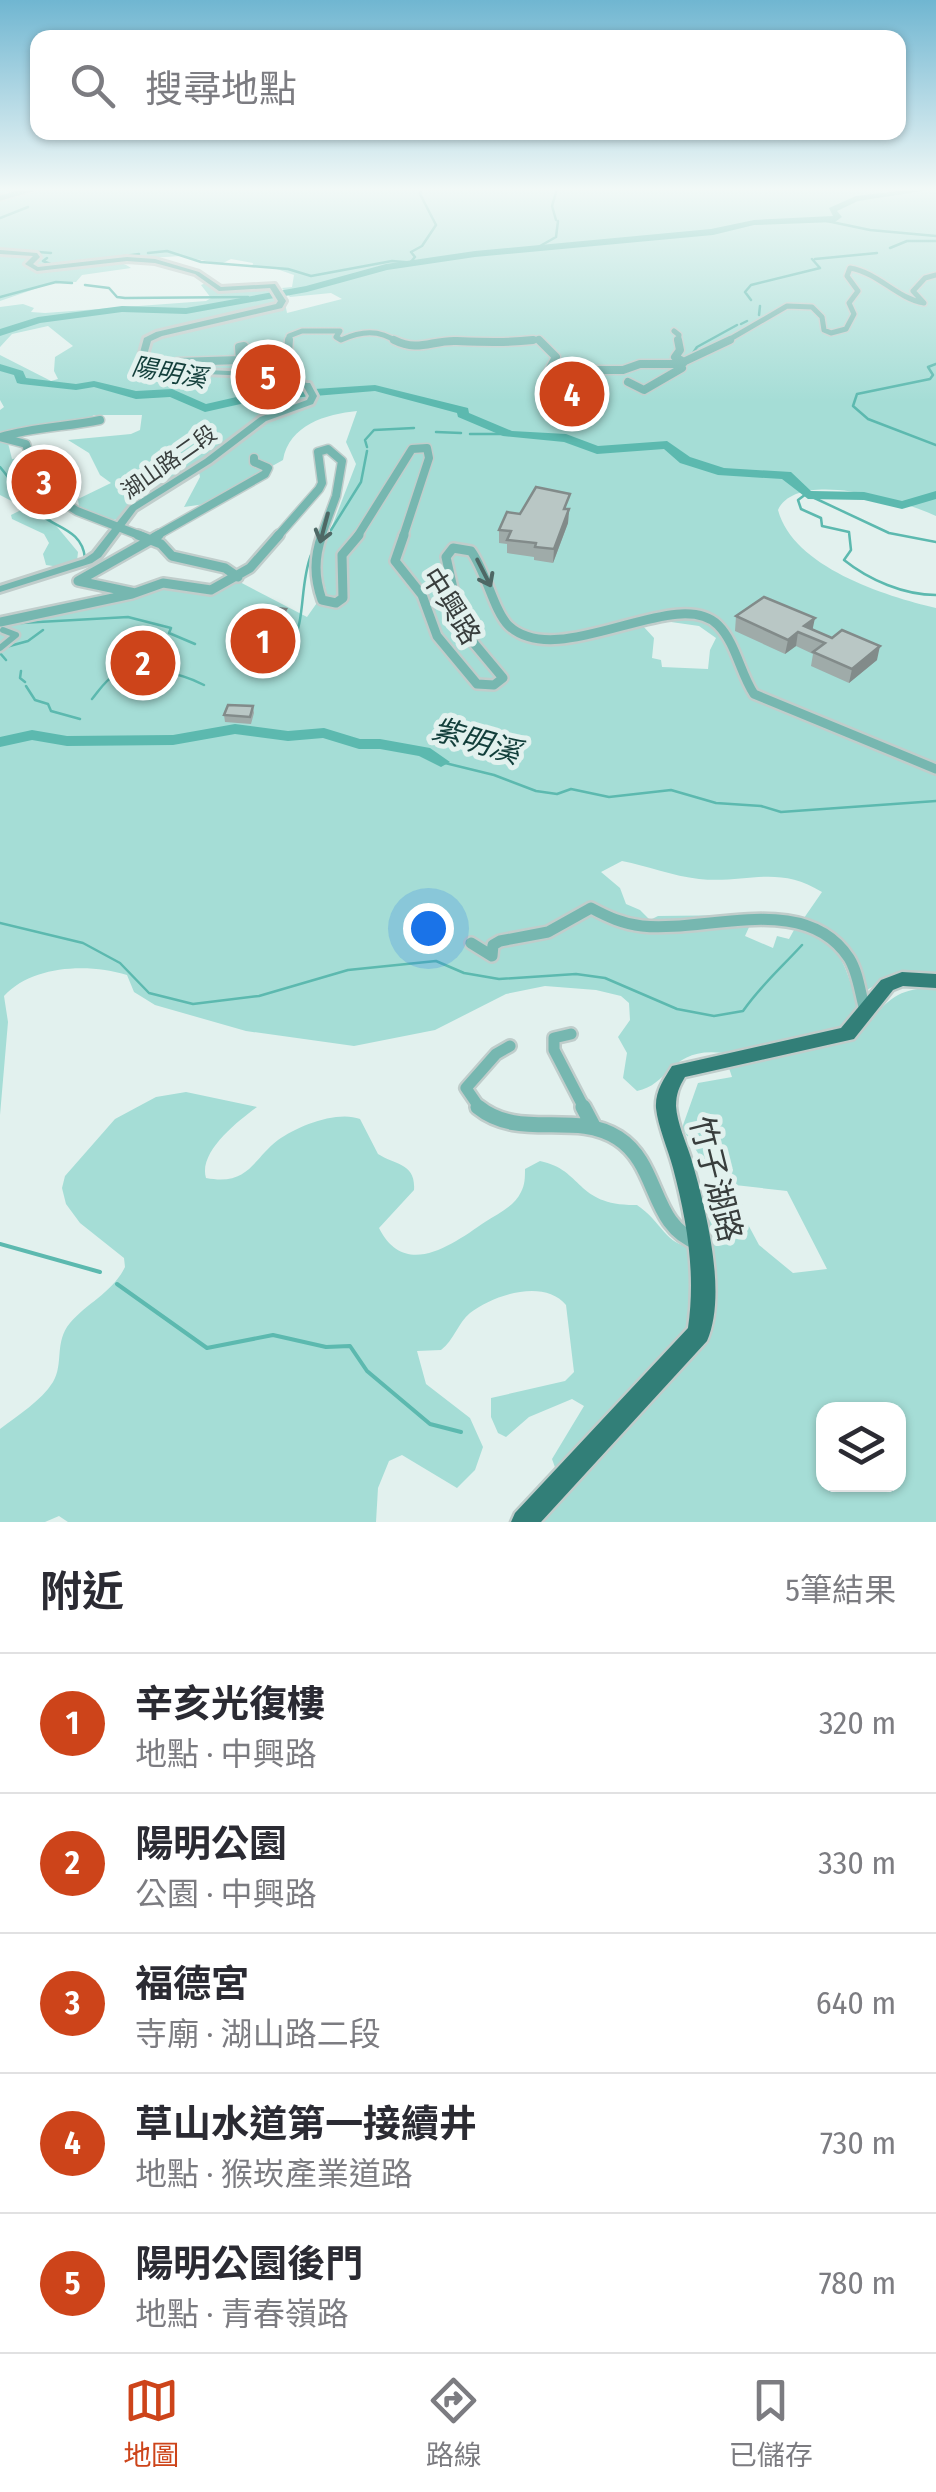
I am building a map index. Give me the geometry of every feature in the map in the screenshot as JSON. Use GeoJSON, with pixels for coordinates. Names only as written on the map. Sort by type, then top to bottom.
{"type":"FeatureCollection","features":[{"type":"Feature","properties":{"kind":"main road","name":"竹子湖路"},"geometry":{"type":"LineString","coordinates":[[524,1522],[699,1333],[706,1302],[700,1243],[666,1108],[668,1088],[678,1072],[847,1034],[888,985],[902,979],[936,981]]}},
{"type":"Feature","properties":{"kind":"street"},"geometry":{"type":"LineString","coordinates":[[33,260],[28,264],[37,269],[146,260]]}},
{"type":"Feature","properties":{"kind":"street"},"geometry":{"type":"LineString","coordinates":[[146,260],[197,273],[219,290],[268,286],[278,293],[279,306],[270,310],[159,334],[142,348],[143,356],[157,364],[208,373]]}},
{"type":"Feature","properties":{"kind":"street"},"geometry":{"type":"LineString","coordinates":[[628,382],[644,390],[786,306],[812,307],[830,333],[846,330],[854,314],[849,303],[858,291],[847,276],[850,268],[883,280],[899,295],[918,304],[924,303],[913,291],[925,278],[936,275]]}},
{"type":"Feature","properties":{"kind":"street"},"geometry":{"type":"LineString","coordinates":[[208,373],[177,362],[240,360],[240,347],[244,346],[248,354],[288,352],[289,336],[302,331],[340,332],[336,338],[342,340],[357,333],[385,333],[418,349],[450,341],[490,345],[533,339],[556,357],[548,372],[553,376],[687,362]]}},
{"type":"Feature","properties":{"kind":"street"},"geometry":{"type":"LineString","coordinates":[[674,331],[679,335],[676,345],[680,350],[674,357],[687,362]]}},
{"type":"Feature","properties":{"kind":"street","name":"湖山路二段"},"geometry":{"type":"LineString","coordinates":[[0,590],[98,555],[133,508],[263,419],[310,402],[307,385],[267,377],[208,373]]}},
{"type":"Feature","properties":{"kind":"street"},"geometry":{"type":"LineString","coordinates":[[0,437],[28,428],[62,428],[100,420]]}},
{"type":"Feature","properties":{"kind":"street"},"geometry":{"type":"LineString","coordinates":[[0,437],[26,444],[38,486],[77,511],[160,544],[172,556],[225,568],[238,577],[211,590],[162,583],[2,626]]}},
{"type":"Feature","properties":{"kind":"street","name":"中興路"},"geometry":{"type":"LineString","coordinates":[[238,577],[319,488],[322,483],[318,452],[328,449],[339,454],[343,476],[326,518],[313,573],[322,600],[336,603],[343,598],[342,555],[362,532],[412,449],[420,446],[429,452],[428,458],[395,561],[422,596],[437,636],[478,684],[494,685],[504,678],[500,668],[480,651],[460,625],[446,557],[453,548],[471,552],[482,566],[507,625],[531,638],[554,642],[575,639],[591,631],[668,614],[712,620],[721,627],[743,680],[754,694],[936,769]]}},
{"type":"Feature","properties":{"kind":"street"},"geometry":{"type":"LineString","coordinates":[[136,593],[87,587],[78,582],[265,474],[268,468],[254,462],[254,458]]}},
{"type":"Feature","properties":{"kind":"street"},"geometry":{"type":"LineString","coordinates":[[0,648],[16,635],[2,626]]}},
{"type":"Feature","properties":{"kind":"street"},"geometry":{"type":"LineString","coordinates":[[471,943],[492,956],[493,945],[500,940],[548,932],[591,908],[621,924],[730,924],[765,918],[812,927],[849,956],[864,1010]]}},
{"type":"Feature","properties":{"kind":"street"},"geometry":{"type":"LineString","coordinates":[[570,1034],[554,1038],[554,1050],[593,1126]]}},
{"type":"Feature","properties":{"kind":"street"},"geometry":{"type":"LineString","coordinates":[[510,1046],[496,1054],[466,1088],[483,1116],[512,1126],[593,1126],[637,1152],[649,1169],[669,1230],[680,1240],[700,1243]]}},
{"type":"Feature","properties":{"kind":"shaded area"},"geometry":{"type":"Polygon","coordinates":[[[0,260],[28,260],[24,265],[50,271],[106,261],[131,268],[82,275],[76,282],[55,282],[0,301],[0,260]]]}},
{"type":"Feature","properties":{"kind":"shaded area"},"geometry":{"type":"Polygon","coordinates":[[[36,260],[117,260],[37,265],[36,260]]]}},
{"type":"Feature","properties":{"kind":"shaded area"},"geometry":{"type":"Polygon","coordinates":[[[237,260],[936,260],[936,516],[877,496],[828,489],[789,498],[778,510],[787,530],[821,563],[868,587],[936,608],[936,975],[892,975],[867,990],[863,988],[842,945],[828,931],[804,918],[822,892],[790,879],[699,879],[622,861],[601,872],[620,888],[626,904],[650,920],[658,916],[743,915],[750,925],[745,936],[773,948],[777,936],[789,939],[794,930],[829,944],[872,1020],[899,995],[936,988],[936,1522],[533,1522],[565,1495],[552,1459],[584,1406],[572,1399],[529,1417],[506,1437],[498,1433],[491,1417],[491,1398],[565,1381],[574,1372],[566,1305],[545,1292],[532,1291],[505,1295],[480,1306],[466,1317],[441,1350],[417,1351],[426,1384],[470,1418],[483,1447],[475,1470],[457,1488],[402,1455],[389,1461],[378,1488],[376,1522],[68,1522],[59,1516],[45,1522],[0,1522],[0,1429],[48,1389],[56,1375],[65,1330],[114,1283],[125,1267],[124,1258],[80,1223],[66,1204],[62,1188],[65,1176],[115,1119],[156,1097],[186,1092],[257,1107],[214,1148],[205,1168],[206,1178],[241,1175],[278,1140],[306,1125],[329,1118],[360,1119],[378,1154],[403,1166],[414,1181],[414,1190],[379,1228],[390,1244],[402,1252],[430,1253],[459,1240],[500,1213],[518,1197],[525,1169],[540,1161],[565,1172],[602,1200],[637,1205],[669,1237],[686,1246],[711,1242],[697,1186],[736,1202],[759,1245],[793,1273],[827,1269],[787,1191],[717,1183],[682,1128],[698,1083],[732,1077],[724,1053],[692,1055],[637,1091],[623,1078],[627,1053],[618,1037],[630,1020],[629,1003],[621,996],[596,990],[545,986],[506,994],[435,1030],[354,1046],[246,1031],[155,1005],[134,992],[127,975],[96,969],[62,969],[30,978],[4,996],[8,1022],[0,1115],[0,625],[155,587],[204,592],[236,580],[307,617],[326,590],[318,563],[356,464],[346,442],[357,411],[311,423],[293,438],[283,460],[205,504],[184,507],[200,477],[190,467],[154,488],[113,520],[79,507],[78,499],[111,483],[100,475],[89,453],[68,440],[131,434],[140,430],[142,415],[94,415],[82,422],[0,432],[0,410],[4,407],[0,400],[0,355],[51,381],[58,379],[55,357],[73,346],[48,326],[12,334],[0,347],[0,307],[23,304],[34,308],[31,312],[45,313],[206,301],[211,298],[201,285],[206,283],[225,291],[272,289],[285,303],[287,313],[342,299],[331,293],[290,297],[282,288],[292,287],[294,275],[274,268],[252,267],[253,263],[237,260]],[[664,621],[643,626],[654,638],[652,658],[661,660],[662,667],[708,669],[716,638],[699,626],[664,621]]]}},
{"type":"Feature","properties":{"kind":"shaded area"},"geometry":{"type":"Polygon","coordinates":[[[0,439],[8,443],[12,459],[24,458],[28,485],[37,493],[38,504],[78,552],[77,561],[60,567],[46,565],[43,554],[49,543],[44,534],[12,519],[11,515],[25,508],[0,495],[0,439]]]}},
{"type":"Feature","properties":{"kind":"building"},"geometry":{"type":"Polygon","coordinates":[[[536,487],[570,494],[564,509],[569,509],[554,549],[507,540],[511,531],[499,530],[507,512],[520,514],[536,487]]]}},
{"type":"Feature","properties":{"kind":"building"},"geometry":{"type":"Polygon","coordinates":[[[764,597],[815,618],[804,626],[832,638],[842,630],[880,646],[852,669],[813,652],[825,643],[798,632],[788,640],[736,616],[764,597]]]}},
{"type":"Feature","properties":{"kind":"building"},"geometry":{"type":"Polygon","coordinates":[[[268,607],[286,609],[265,642],[246,638],[268,607]]]}},
{"type":"Feature","properties":{"kind":"building"},"geometry":{"type":"Polygon","coordinates":[[[228,705],[253,706],[250,717],[224,715],[228,705]]]}},
{"type":"Feature","properties":{"kind":"waterway"},"geometry":{"type":"LineString","coordinates":[[44,260],[53,265]]}},
{"type":"Feature","properties":{"kind":"waterway"},"geometry":{"type":"LineString","coordinates":[[81,262],[95,260]]}},
{"type":"Feature","properties":{"kind":"waterway"},"geometry":{"type":"LineString","coordinates":[[195,260],[288,269],[311,276],[392,261],[410,263]]}},
{"type":"Feature","properties":{"kind":"waterway"},"geometry":{"type":"LineString","coordinates":[[0,333],[38,320],[122,309],[186,311],[434,260]]}},
{"type":"Feature","properties":{"kind":"waterway"},"geometry":{"type":"LineString","coordinates":[[751,300],[745,292],[751,285],[820,268],[813,260]]}},
{"type":"Feature","properties":{"kind":"waterway"},"geometry":{"type":"LineString","coordinates":[[410,263],[416,263]]}},
{"type":"Feature","properties":{"kind":"waterway"},"geometry":{"type":"LineString","coordinates":[[0,297],[56,282],[72,283]]}},
{"type":"Feature","properties":{"kind":"waterway"},"geometry":{"type":"LineString","coordinates":[[85,285],[109,288],[117,297],[125,298],[248,297]]}},
{"type":"Feature","properties":{"kind":"waterway"},"geometry":{"type":"LineString","coordinates":[[759,315],[760,306]]}},
{"type":"Feature","properties":{"kind":"waterway"},"geometry":{"type":"LineString","coordinates":[[741,324],[747,321]]}},
{"type":"Feature","properties":{"kind":"waterway"},"geometry":{"type":"LineString","coordinates":[[691,356],[697,347],[737,325]]}},
{"type":"Feature","properties":{"kind":"waterway","name":"陽明溪"},"geometry":{"type":"LineString","coordinates":[[936,364],[928,367],[933,375],[930,379],[857,394],[853,406],[868,419],[936,445]]}},
{"type":"Feature","properties":{"kind":"waterway","name":"陽明溪"},"geometry":{"type":"LineString","coordinates":[[0,367],[19,373],[21,381],[76,387],[94,384],[136,395],[172,393],[205,408],[254,397],[375,388],[464,411],[462,414],[507,433]]}},
{"type":"Feature","properties":{"kind":"waterway","name":"陽明溪"},"geometry":{"type":"LineString","coordinates":[[343,390],[375,388]]}},
{"type":"Feature","properties":{"kind":"waterway"},"geometry":{"type":"LineString","coordinates":[[367,447],[365,440],[374,430],[414,428]]}},
{"type":"Feature","properties":{"kind":"waterway"},"geometry":{"type":"LineString","coordinates":[[436,432],[461,433]]}},
{"type":"Feature","properties":{"kind":"waterway","name":"陽明溪"},"geometry":{"type":"LineString","coordinates":[[470,434],[519,434]]}},
{"type":"Feature","properties":{"kind":"waterway","name":"陽明溪"},"geometry":{"type":"LineString","coordinates":[[513,434],[566,438],[597,450],[667,445],[685,460],[723,472],[786,475],[808,495],[864,496],[902,505],[936,495]]}},
{"type":"Feature","properties":{"kind":"waterway"},"geometry":{"type":"LineString","coordinates":[[331,530],[361,482],[367,451]]}},
{"type":"Feature","properties":{"kind":"waterway"},"geometry":{"type":"LineString","coordinates":[[0,467],[36,511],[73,534],[85,558]]}},
{"type":"Feature","properties":{"kind":"waterway"},"geometry":{"type":"LineString","coordinates":[[806,494],[798,500],[801,509],[821,518],[822,526],[849,532],[851,550],[844,560],[887,585],[936,595]]}},
{"type":"Feature","properties":{"kind":"waterway"},"geometry":{"type":"LineString","coordinates":[[808,495],[889,533],[936,542]]}},
{"type":"Feature","properties":{"kind":"waterway"},"geometry":{"type":"LineString","coordinates":[[241,670],[266,665],[293,642],[311,555]]}},
{"type":"Feature","properties":{"kind":"waterway"},"geometry":{"type":"LineString","coordinates":[[21,623],[128,617],[171,628],[169,633],[195,644]]}},
{"type":"Feature","properties":{"kind":"waterway"},"geometry":{"type":"LineString","coordinates":[[6,647],[28,641],[43,630]]}},
{"type":"Feature","properties":{"kind":"waterway"},"geometry":{"type":"LineString","coordinates":[[0,653],[6,660]]}},
{"type":"Feature","properties":{"kind":"waterway"},"geometry":{"type":"LineString","coordinates":[[21,671],[20,678],[25,682]]}},
{"type":"Feature","properties":{"kind":"waterway"},"geometry":{"type":"LineString","coordinates":[[92,699],[111,677],[125,671],[172,673],[204,685]]}},
{"type":"Feature","properties":{"kind":"waterway"},"geometry":{"type":"LineString","coordinates":[[26,686],[35,700],[48,704],[51,711],[80,719]]}},
{"type":"Feature","properties":{"kind":"waterway","name":"紫明溪"},"geometry":{"type":"LineString","coordinates":[[0,742],[32,735],[67,741],[173,740],[235,729],[288,736],[324,733],[359,744],[424,752],[441,762]]}},
{"type":"Feature","properties":{"kind":"waterway","name":"紫明溪"},"geometry":{"type":"LineString","coordinates":[[441,762],[494,775],[536,791],[557,794],[571,789],[609,797],[671,790],[716,803],[761,806],[781,812],[936,801]]}},
{"type":"Feature","properties":{"kind":"waterway"},"geometry":{"type":"LineString","coordinates":[[0,923],[83,943],[120,963],[149,993],[193,1004],[259,996],[348,970],[436,961],[464,973],[499,979],[576,974],[605,978],[677,1009],[714,1016],[743,1011],[802,945]]}},
{"type":"Feature","properties":{"kind":"waterway"},"geometry":{"type":"LineString","coordinates":[[0,1244],[100,1272]]}},
{"type":"Feature","properties":{"kind":"waterway"},"geometry":{"type":"LineString","coordinates":[[117,1284],[207,1348],[273,1335],[326,1347],[350,1346],[367,1371],[430,1424],[461,1432]]}},
{"type":"Feature","properties":{"kind":"place","name":"陽明公園後門"},"geometry":{"type":"Point","coordinates":[268,377]}},
{"type":"Feature","properties":{"kind":"place","name":"草山水道第一接續井"},"geometry":{"type":"Point","coordinates":[572,394]}},
{"type":"Feature","properties":{"kind":"place","name":"福德宮"},"geometry":{"type":"Point","coordinates":[44,482]}},
{"type":"Feature","properties":{"kind":"place","name":"辛亥光復樓"},"geometry":{"type":"Point","coordinates":[263,641]}},
{"type":"Feature","properties":{"kind":"place","name":"陽明公園"},"geometry":{"type":"Point","coordinates":[143,663]}}]}
